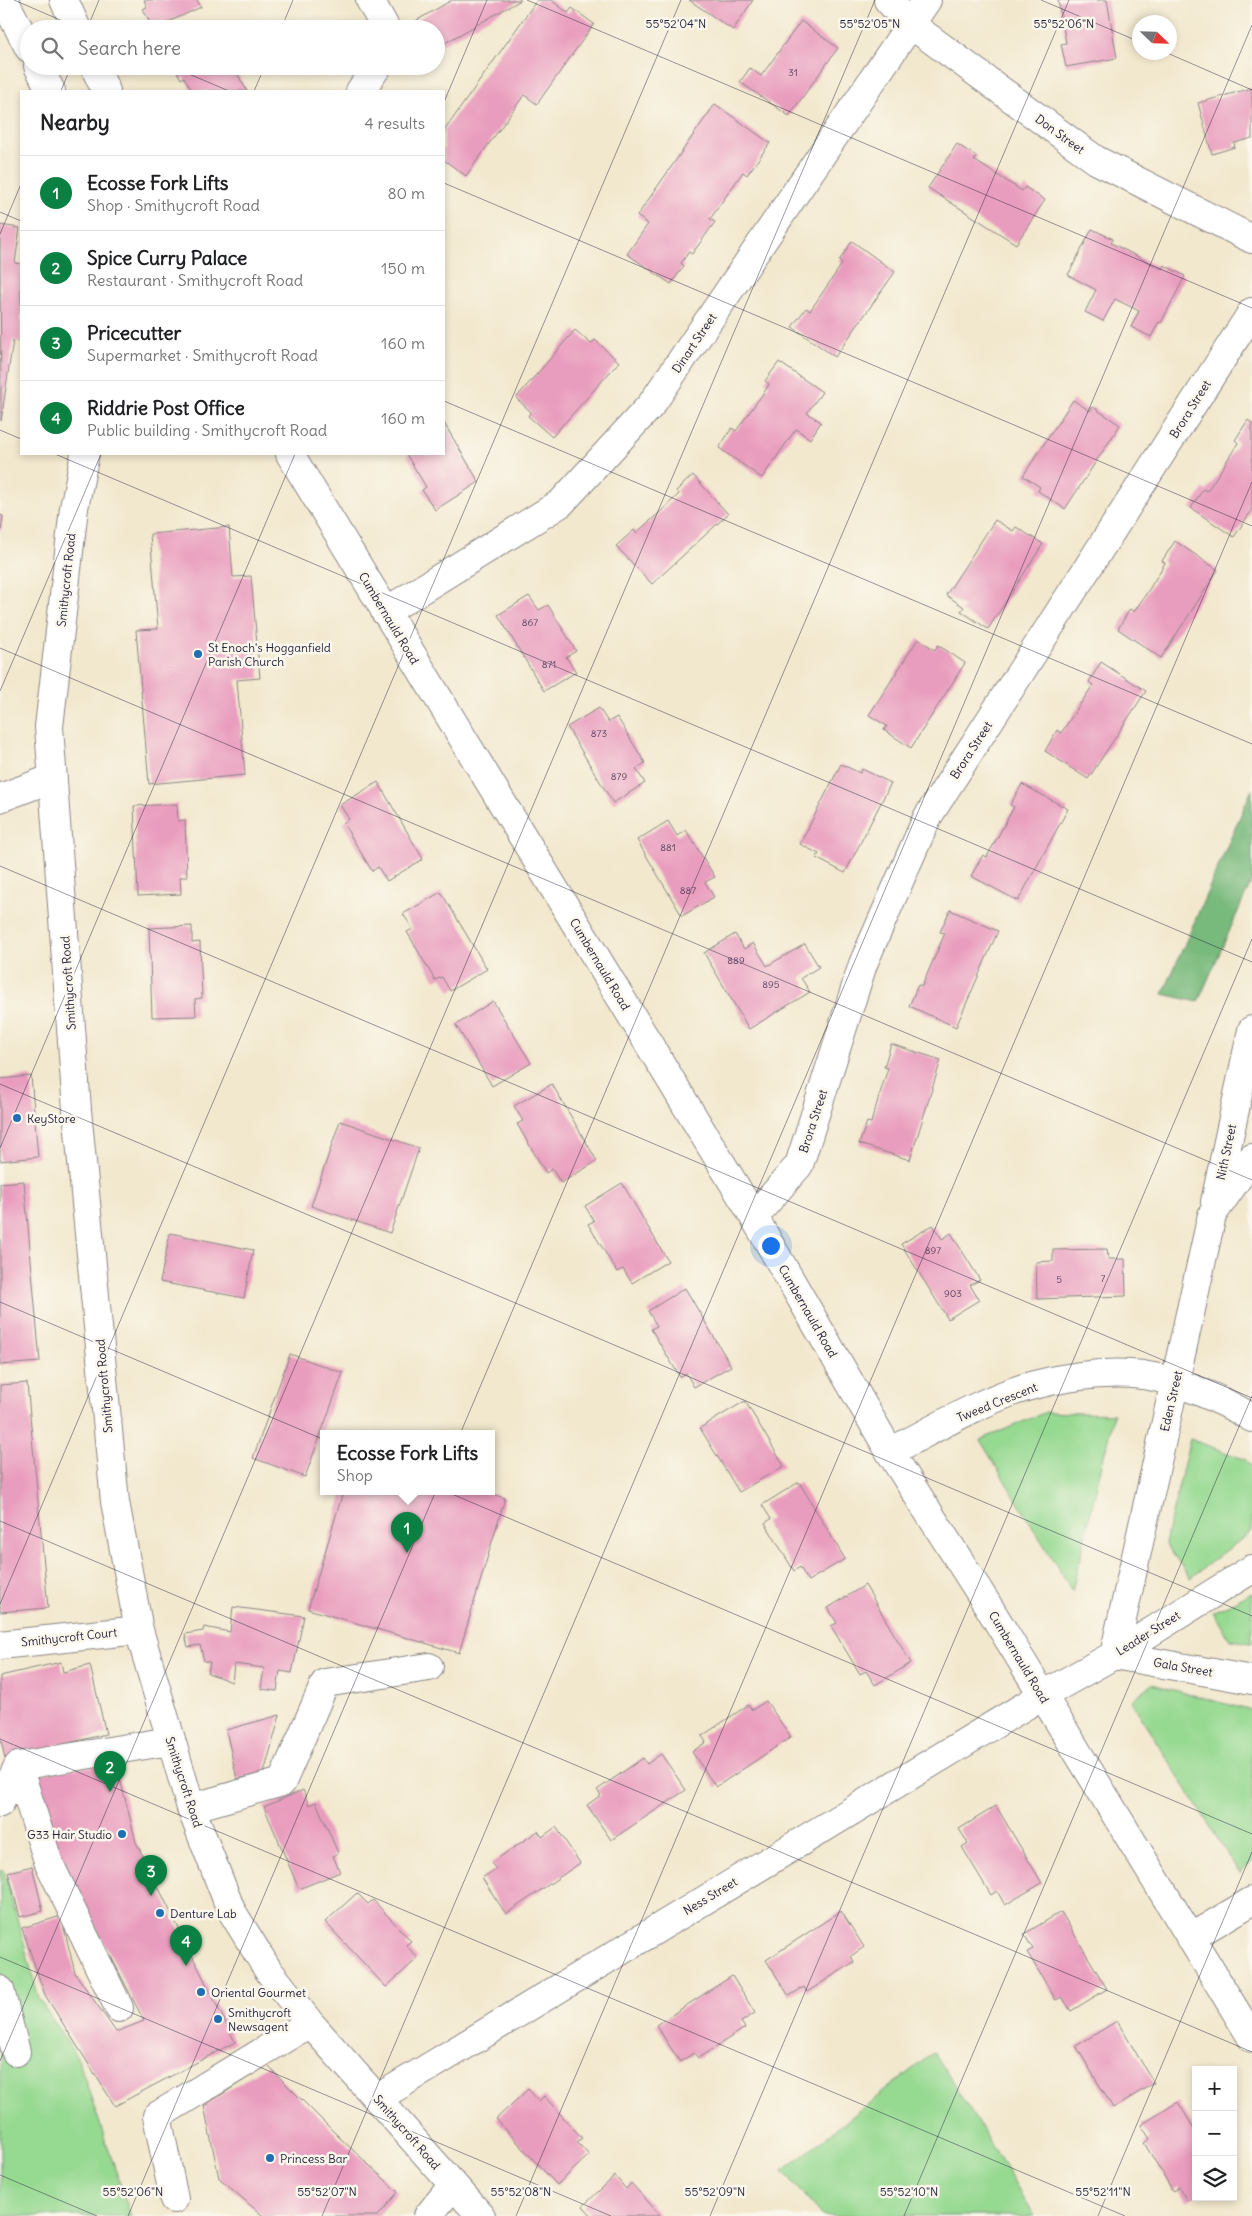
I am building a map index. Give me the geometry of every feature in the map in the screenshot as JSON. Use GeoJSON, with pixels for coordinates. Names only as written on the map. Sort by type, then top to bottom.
{"type":"FeatureCollection","features":[{"type":"Feature","properties":{"kind":"street"},"geometry":{"type":"LineString","coordinates":[[4,0],[20,31]]}},
{"type":"Feature","properties":{"kind":"street"},"geometry":{"type":"LineString","coordinates":[[64,0],[73,20]]}},
{"type":"Feature","properties":{"kind":"street"},"geometry":{"type":"LineString","coordinates":[[370,0],[381,20]]}},
{"type":"Feature","properties":{"kind":"street","name":"Don Street"},"geometry":{"type":"LineString","coordinates":[[888,0],[910,24],[1096,160],[1252,239]]}},
{"type":"Feature","properties":{"kind":"street","name":"Dinart Street"},"geometry":{"type":"LineString","coordinates":[[385,612],[561,503],[652,406],[927,0]]}},
{"type":"Feature","properties":{"kind":"street"},"geometry":{"type":"LineString","coordinates":[[43,75],[50,90]]}},
{"type":"Feature","properties":{"kind":"street"},"geometry":{"type":"LineString","coordinates":[[98,75],[106,90]]}},
{"type":"Feature","properties":{"kind":"street"},"geometry":{"type":"LineString","coordinates":[[361,90],[372,75]]}},
{"type":"Feature","properties":{"kind":"street","name":"Brora Street"},"geometry":{"type":"LineString","coordinates":[[754,1217],[799,1165],[863,964],[927,818],[1252,312]]}},
{"type":"Feature","properties":{"kind":"street","name":"Smithycroft Road"},"geometry":{"type":"LineString","coordinates":[[85,455],[74,508],[49,727],[77,1110],[115,1502],[139,1630],[191,1808],[231,1910],[268,1970],[310,2023],[481,2216]]}},
{"type":"Feature","properties":{"kind":"street","name":"Cumbernauld Road"},"geometry":{"type":"LineString","coordinates":[[291,455],[754,1217],[890,1452],[1043,1695],[1252,2038]]}},
{"type":"Feature","properties":{"kind":"street"},"geometry":{"type":"LineString","coordinates":[[0,798],[53,778]]}},
{"type":"Feature","properties":{"kind":"street","name":"Nith Street"},"geometry":{"type":"LineString","coordinates":[[1212,1215],[1252,1030]]}},
{"type":"Feature","properties":{"kind":"street","name":"Eden Street"},"geometry":{"type":"LineString","coordinates":[[1114,1655],[1212,1215],[1252,1158]]}},
{"type":"Feature","properties":{"kind":"street","name":"Tweed Crescent"},"geometry":{"type":"LineString","coordinates":[[890,1452],[979,1406],[1033,1385],[1086,1374],[1144,1376],[1174,1383],[1218,1400],[1252,1418]]}},
{"type":"Feature","properties":{"kind":"street","name":"Leader Street"},"geometry":{"type":"LineString","coordinates":[[1043,1695],[1114,1655],[1252,1569]]}},
{"type":"Feature","properties":{"kind":"street","name":"Smithycroft Court"},"geometry":{"type":"LineString","coordinates":[[0,1645],[139,1630]]}},
{"type":"Feature","properties":{"kind":"street","name":"Gala Street"},"geometry":{"type":"LineString","coordinates":[[1114,1655],[1252,1680]]}},
{"type":"Feature","properties":{"kind":"street"},"geometry":{"type":"LineString","coordinates":[[191,1808],[282,1782],[325,1683],[429,1667]]}},
{"type":"Feature","properties":{"kind":"street","name":"Ness Street"},"geometry":{"type":"LineString","coordinates":[[378,2098],[1043,1695]]}},
{"type":"Feature","properties":{"kind":"street"},"geometry":{"type":"LineString","coordinates":[[18,1766],[170,1741]]}},
{"type":"Feature","properties":{"kind":"street"},"geometry":{"type":"LineString","coordinates":[[0,1803],[18,1766]]}},
{"type":"Feature","properties":{"kind":"street"},"geometry":{"type":"LineString","coordinates":[[18,1766],[48,1861],[119,2008]]}},
{"type":"Feature","properties":{"kind":"street"},"geometry":{"type":"LineString","coordinates":[[1190,1938],[1252,1901]]}},
{"type":"Feature","properties":{"kind":"street"},"geometry":{"type":"LineString","coordinates":[[0,1990],[16,2052]]}},
{"type":"Feature","properties":{"kind":"street"},"geometry":{"type":"LineString","coordinates":[[174,2199],[157,2116],[310,2023]]}},
{"type":"Feature","properties":{"kind":"street"},"geometry":{"type":"LineString","coordinates":[[428,2216],[453,2184]]}},
{"type":"Feature","properties":{"kind":"green space"},"geometry":{"type":"Polygon","coordinates":[[[1252,789],[1252,880],[1198,1002],[1163,994],[1252,789]]]}},
{"type":"Feature","properties":{"kind":"green space"},"geometry":{"type":"Polygon","coordinates":[[[1046,1412],[1114,1414],[1072,1591],[980,1440],[1046,1412]]]}},
{"type":"Feature","properties":{"kind":"green space"},"geometry":{"type":"Polygon","coordinates":[[[1190,1439],[1246,1460],[1252,1467],[1252,1531],[1190,1578],[1165,1543],[1190,1439]]]}},
{"type":"Feature","properties":{"kind":"green space"},"geometry":{"type":"Polygon","coordinates":[[[1252,1593],[1252,1643],[1230,1640],[1213,1612],[1252,1593]]]}},
{"type":"Feature","properties":{"kind":"green space"},"geometry":{"type":"Polygon","coordinates":[[[1152,1684],[1252,1711],[1252,1862],[1240,1874],[1131,1701],[1152,1684]]]}},
{"type":"Feature","properties":{"kind":"green space"},"geometry":{"type":"Polygon","coordinates":[[[0,1871],[4,1871],[39,1999],[78,2059],[131,2216],[0,2216],[0,1871]]]}},
{"type":"Feature","properties":{"kind":"green space"},"geometry":{"type":"Polygon","coordinates":[[[934,2052],[1035,2216],[823,2216],[783,2171],[934,2052]]]}},
{"type":"Feature","properties":{"kind":"building"},"geometry":{"type":"Polygon","coordinates":[[[144,0],[197,0],[201,7],[173,20],[148,20],[143,9],[147,7],[144,0]]]}},
{"type":"Feature","properties":{"kind":"building"},"geometry":{"type":"Polygon","coordinates":[[[452,0],[521,0],[445,43],[445,20],[417,20],[452,0]]]}},
{"type":"Feature","properties":{"kind":"building"},"geometry":{"type":"Polygon","coordinates":[[[537,0],[551,0],[568,13],[572,8],[594,24],[537,104],[524,95],[466,176],[445,161],[445,130],[537,0]]]}},
{"type":"Feature","properties":{"kind":"building"},"geometry":{"type":"Polygon","coordinates":[[[689,0],[753,0],[733,30],[689,0]]]}},
{"type":"Feature","properties":{"kind":"building"},"geometry":{"type":"Polygon","coordinates":[[[1058,0],[1107,0],[1117,58],[1066,67],[1061,44],[1066,43],[1058,0]]]}},
{"type":"Feature","properties":{"kind":"building"},"geometry":{"type":"Polygon","coordinates":[[[801,21],[838,48],[789,116],[740,82],[750,68],[761,76],[801,21]]]}},
{"type":"Feature","properties":{"kind":"building"},"geometry":{"type":"Polygon","coordinates":[[[179,75],[238,75],[246,90],[191,90],[184,77],[181,79],[179,75]]]}},
{"type":"Feature","properties":{"kind":"building"},"geometry":{"type":"Polygon","coordinates":[[[1252,88],[1252,138],[1234,143],[1235,147],[1212,154],[1198,103],[1252,88]]]}},
{"type":"Feature","properties":{"kind":"building"},"geometry":{"type":"Polygon","coordinates":[[[715,104],[770,143],[747,175],[743,172],[710,219],[715,222],[692,254],[689,252],[681,263],[684,266],[671,284],[627,254],[648,224],[637,216],[715,104]]]}},
{"type":"Feature","properties":{"kind":"building"},"geometry":{"type":"Polygon","coordinates":[[[957,144],[977,157],[974,160],[1022,191],[1025,187],[1045,200],[1016,244],[928,188],[957,144]]]}},
{"type":"Feature","properties":{"kind":"building"},"geometry":{"type":"Polygon","coordinates":[[[0,225],[20,228],[15,263],[20,264],[20,342],[13,340],[1,421],[0,225]]]}},
{"type":"Feature","properties":{"kind":"building"},"geometry":{"type":"Polygon","coordinates":[[[1092,229],[1113,239],[1111,243],[1158,267],[1162,269],[1164,265],[1185,276],[1161,323],[1159,322],[1151,337],[1131,327],[1139,311],[1115,299],[1103,321],[1085,312],[1096,290],[1068,275],[1092,229]]]}},
{"type":"Feature","properties":{"kind":"building"},"geometry":{"type":"Polygon","coordinates":[[[852,241],[895,272],[835,357],[792,327],[806,308],[810,311],[842,264],[839,261],[852,241]]]}},
{"type":"Feature","properties":{"kind":"building"},"geometry":{"type":"Polygon","coordinates":[[[575,330],[591,344],[595,340],[619,362],[552,437],[528,416],[531,412],[516,398],[575,330]]]}},
{"type":"Feature","properties":{"kind":"building"},"geometry":{"type":"Polygon","coordinates":[[[779,362],[822,392],[807,413],[821,422],[810,439],[796,429],[762,478],[719,448],[732,428],[736,431],[767,388],[769,384],[765,381],[779,362]]]}},
{"type":"Feature","properties":{"kind":"building"},"geometry":{"type":"Polygon","coordinates":[[[1073,400],[1090,411],[1093,407],[1120,425],[1065,509],[1038,491],[1040,487],[1023,476],[1073,400]]]}},
{"type":"Feature","properties":{"kind":"building"},"geometry":{"type":"Polygon","coordinates":[[[1248,420],[1252,423],[1252,510],[1234,537],[1191,508],[1203,489],[1207,491],[1223,467],[1238,443],[1235,440],[1248,420]]]}},
{"type":"Feature","properties":{"kind":"building"},"geometry":{"type":"Polygon","coordinates":[[[445,425],[479,482],[435,510],[422,490],[426,487],[407,455],[445,455],[445,425]]]}},
{"type":"Feature","properties":{"kind":"building"},"geometry":{"type":"Polygon","coordinates":[[[693,475],[728,514],[652,584],[616,546],[634,530],[636,533],[658,514],[679,494],[676,491],[693,475]]]}},
{"type":"Feature","properties":{"kind":"building"},"geometry":{"type":"Polygon","coordinates":[[[0,515],[3,516],[1,532],[0,532],[0,515]]]}},
{"type":"Feature","properties":{"kind":"building"},"geometry":{"type":"Polygon","coordinates":[[[995,520],[1013,531],[1016,527],[1043,544],[988,629],[961,611],[964,607],[946,595],[995,520]]]}},
{"type":"Feature","properties":{"kind":"building","name":"St Enoch's Hogganfield Parish Church"},"geometry":{"type":"Polygon","coordinates":[[[229,527],[233,577],[251,576],[260,678],[237,680],[245,775],[149,784],[136,630],[158,629],[150,534],[229,527]]]}},
{"type":"Feature","properties":{"kind":"building"},"geometry":{"type":"Polygon","coordinates":[[[1175,541],[1218,570],[1161,658],[1118,629],[1130,609],[1134,612],[1150,588],[1165,563],[1162,561],[1175,541]]]}},
{"type":"Feature","properties":{"kind":"building"},"geometry":{"type":"Polygon","coordinates":[[[529,596],[539,610],[548,605],[576,651],[566,657],[576,672],[544,691],[498,615],[529,596]]]}},
{"type":"Feature","properties":{"kind":"building"},"geometry":{"type":"Polygon","coordinates":[[[918,639],[935,650],[938,645],[965,663],[911,748],[884,730],[887,726],[869,715],[918,639]]]}},
{"type":"Feature","properties":{"kind":"building"},"geometry":{"type":"Polygon","coordinates":[[[1101,662],[1146,691],[1088,779],[1045,751],[1057,730],[1061,733],[1093,685],[1089,682],[1101,662]]]}},
{"type":"Feature","properties":{"kind":"building"},"geometry":{"type":"Polygon","coordinates":[[[599,708],[608,722],[617,717],[645,763],[636,769],[645,783],[613,803],[567,727],[599,708]]]}},
{"type":"Feature","properties":{"kind":"building"},"geometry":{"type":"Polygon","coordinates":[[[841,764],[860,773],[862,769],[891,783],[845,873],[816,858],[819,854],[800,844],[841,764]]]}},
{"type":"Feature","properties":{"kind":"building"},"geometry":{"type":"Polygon","coordinates":[[[378,782],[423,859],[387,881],[378,867],[372,871],[343,823],[349,819],[340,805],[378,782]]]}},
{"type":"Feature","properties":{"kind":"building"},"geometry":{"type":"Polygon","coordinates":[[[1022,784],[1068,809],[1018,901],[971,876],[983,855],[987,857],[1014,807],[1010,805],[1022,784]]]}},
{"type":"Feature","properties":{"kind":"building"},"geometry":{"type":"Polygon","coordinates":[[[177,804],[178,821],[185,820],[187,877],[180,877],[181,894],[138,896],[134,806],[177,804]]]}},
{"type":"Feature","properties":{"kind":"building"},"geometry":{"type":"Polygon","coordinates":[[[668,821],[677,836],[686,830],[715,877],[705,882],[714,897],[682,916],[637,840],[668,821]]]}},
{"type":"Feature","properties":{"kind":"building"},"geometry":{"type":"Polygon","coordinates":[[[441,892],[487,969],[450,991],[442,977],[435,980],[407,932],[413,929],[403,914],[441,892]]]}},
{"type":"Feature","properties":{"kind":"building"},"geometry":{"type":"Polygon","coordinates":[[[950,910],[998,931],[956,1027],[909,1006],[918,985],[922,986],[945,933],[940,932],[950,910]]]}},
{"type":"Feature","properties":{"kind":"building"},"geometry":{"type":"Polygon","coordinates":[[[192,926],[192,943],[200,942],[202,998],[195,999],[196,1016],[152,1017],[149,928],[192,926]]]}},
{"type":"Feature","properties":{"kind":"building"},"geometry":{"type":"Polygon","coordinates":[[[735,934],[744,949],[753,943],[767,966],[805,944],[819,967],[801,978],[810,992],[749,1029],[704,953],[735,934]]]}},
{"type":"Feature","properties":{"kind":"building"},"geometry":{"type":"Polygon","coordinates":[[[493,1001],[531,1063],[492,1086],[456,1025],[493,1001]]]}},
{"type":"Feature","properties":{"kind":"building"},"geometry":{"type":"Polygon","coordinates":[[[891,1044],[941,1060],[910,1160],[859,1144],[867,1122],[871,1123],[888,1068],[884,1067],[891,1044]]]}},
{"type":"Feature","properties":{"kind":"building","name":"KeyStore"},"geometry":{"type":"Polygon","coordinates":[[[31,1076],[38,1157],[0,1161],[0,1079],[31,1076]]]}},
{"type":"Feature","properties":{"kind":"building"},"geometry":{"type":"Polygon","coordinates":[[[552,1084],[597,1161],[561,1183],[552,1169],[546,1173],[517,1124],[523,1121],[514,1106],[552,1084]]]}},
{"type":"Feature","properties":{"kind":"building"},"geometry":{"type":"Polygon","coordinates":[[[340,1121],[419,1148],[390,1233],[311,1206],[340,1121]]]}},
{"type":"Feature","properties":{"kind":"building"},"geometry":{"type":"Polygon","coordinates":[[[24,1181],[40,1362],[0,1365],[0,1183],[24,1181]]]}},
{"type":"Feature","properties":{"kind":"building"},"geometry":{"type":"Polygon","coordinates":[[[622,1183],[668,1261],[632,1283],[623,1269],[617,1272],[588,1224],[594,1221],[585,1206],[622,1183]]]}},
{"type":"Feature","properties":{"kind":"building"},"geometry":{"type":"Polygon","coordinates":[[[933,1225],[942,1239],[951,1233],[980,1280],[970,1285],[979,1300],[948,1319],[901,1244],[933,1225]]]}},
{"type":"Feature","properties":{"kind":"building"},"geometry":{"type":"Polygon","coordinates":[[[170,1233],[253,1250],[244,1298],[160,1282],[170,1233]]]}},
{"type":"Feature","properties":{"kind":"building"},"geometry":{"type":"Polygon","coordinates":[[[1107,1249],[1108,1259],[1125,1259],[1126,1296],[1037,1299],[1036,1262],[1053,1261],[1053,1250],[1107,1249]]]}},
{"type":"Feature","properties":{"kind":"building"},"geometry":{"type":"Polygon","coordinates":[[[685,1288],[731,1366],[694,1387],[686,1373],[680,1377],[651,1329],[657,1326],[648,1311],[685,1288]]]}},
{"type":"Feature","properties":{"kind":"building"},"geometry":{"type":"Polygon","coordinates":[[[290,1354],[343,1373],[322,1430],[320,1430],[320,1436],[305,1477],[253,1458],[290,1354]]]}},
{"type":"Feature","properties":{"kind":"building"},"geometry":{"type":"Polygon","coordinates":[[[27,1383],[48,1608],[0,1612],[0,1385],[27,1383]]]}},
{"type":"Feature","properties":{"kind":"building"},"geometry":{"type":"Polygon","coordinates":[[[745,1401],[784,1466],[739,1492],[700,1428],[745,1401]]]}},
{"type":"Feature","properties":{"kind":"building"},"geometry":{"type":"Polygon","coordinates":[[[799,1482],[845,1559],[808,1581],[800,1567],[794,1571],[765,1523],[771,1519],[762,1505],[799,1482]]]}},
{"type":"Feature","properties":{"kind":"building"},"geometry":{"type":"Polygon","coordinates":[[[342,1495],[495,1495],[505,1498],[459,1653],[308,1609],[342,1495]]]}},
{"type":"Feature","properties":{"kind":"building"},"geometry":{"type":"Polygon","coordinates":[[[865,1585],[911,1663],[875,1685],[866,1671],[860,1674],[831,1626],[837,1623],[828,1608],[865,1585]]]}},
{"type":"Feature","properties":{"kind":"building"},"geometry":{"type":"Polygon","coordinates":[[[233,1607],[304,1616],[292,1673],[280,1671],[277,1691],[261,1689],[264,1668],[234,1664],[232,1682],[208,1673],[210,1662],[204,1661],[200,1645],[188,1647],[185,1634],[203,1631],[204,1627],[230,1632],[233,1607]]]}},
{"type":"Feature","properties":{"kind":"building"},"geometry":{"type":"Polygon","coordinates":[[[61,1662],[63,1672],[90,1665],[106,1734],[5,1758],[0,1736],[0,1676],[61,1662]]]}},
{"type":"Feature","properties":{"kind":"building"},"geometry":{"type":"Polygon","coordinates":[[[766,1701],[791,1737],[716,1787],[692,1752],[706,1742],[702,1736],[748,1705],[752,1710],[766,1701]]]}},
{"type":"Feature","properties":{"kind":"building"},"geometry":{"type":"Polygon","coordinates":[[[280,1715],[264,1773],[237,1779],[226,1730],[280,1715]]]}},
{"type":"Feature","properties":{"kind":"building"},"geometry":{"type":"Polygon","coordinates":[[[661,1754],[686,1790],[611,1840],[587,1805],[601,1795],[597,1790],[643,1758],[647,1764],[661,1754]]]}},
{"type":"Feature","properties":{"kind":"building"},"geometry":{"type":"Polygon","coordinates":[[[116,1763],[136,1842],[235,2042],[115,2106],[45,1995],[22,1928],[61,1916],[75,1973],[116,2032],[144,2021],[55,1847],[36,1774],[116,1763]]]}},
{"type":"Feature","properties":{"kind":"building"},"geometry":{"type":"Polygon","coordinates":[[[303,1790],[309,1805],[316,1802],[338,1853],[333,1856],[340,1872],[299,1889],[264,1807],[303,1790]]]}},
{"type":"Feature","properties":{"kind":"building"},"geometry":{"type":"Polygon","coordinates":[[[996,1806],[1042,1883],[1005,1905],[997,1891],[991,1895],[962,1847],[968,1843],[959,1829],[996,1806]]]}},
{"type":"Feature","properties":{"kind":"building"},"geometry":{"type":"Polygon","coordinates":[[[556,1827],[580,1863],[506,1914],[482,1878],[496,1869],[491,1863],[538,1831],[542,1837],[556,1827]]]}},
{"type":"Feature","properties":{"kind":"building"},"geometry":{"type":"Polygon","coordinates":[[[32,1866],[43,1911],[20,1917],[8,1872],[32,1866]]]}},
{"type":"Feature","properties":{"kind":"building"},"geometry":{"type":"Polygon","coordinates":[[[357,1893],[368,1904],[373,1900],[411,1941],[406,1945],[418,1958],[386,1987],[325,1922],[357,1893]]]}},
{"type":"Feature","properties":{"kind":"building"},"geometry":{"type":"Polygon","coordinates":[[[841,1911],[864,1947],[851,1956],[854,1962],[807,1992],[804,1987],[789,1996],[766,1960],[841,1911]]]}},
{"type":"Feature","properties":{"kind":"building"},"geometry":{"type":"Polygon","coordinates":[[[1061,1912],[1107,1989],[1071,2011],[1062,1997],[1056,2000],[1027,1952],[1033,1949],[1024,1934],[1061,1912]]]}},
{"type":"Feature","properties":{"kind":"building"},"geometry":{"type":"Polygon","coordinates":[[[732,1976],[755,2013],[741,2022],[745,2028],[698,2058],[694,2053],[680,2062],[656,2025],[732,1976]]]}},
{"type":"Feature","properties":{"kind":"building"},"geometry":{"type":"Polygon","coordinates":[[[1117,2021],[1154,2083],[1113,2108],[1076,2046],[1117,2021]]]}},
{"type":"Feature","properties":{"kind":"building","name":"Princess Bar"},"geometry":{"type":"Polygon","coordinates":[[[267,2065],[340,2138],[398,2192],[378,2216],[263,2216],[219,2178],[204,2106],[267,2065]]]}},
{"type":"Feature","properties":{"kind":"building"},"geometry":{"type":"Polygon","coordinates":[[[528,2089],[539,2101],[544,2096],[582,2138],[577,2142],[589,2155],[557,2185],[496,2119],[528,2089]]]}},
{"type":"Feature","properties":{"kind":"building"},"geometry":{"type":"Polygon","coordinates":[[[1178,2102],[1192,2125],[1192,2198],[1187,2201],[1179,2187],[1173,2191],[1144,2143],[1150,2139],[1141,2125],[1178,2102]]]}},
{"type":"Feature","properties":{"kind":"building"},"geometry":{"type":"Polygon","coordinates":[[[615,2176],[626,2189],[631,2183],[661,2216],[592,2216],[583,2206],[615,2176]]]}},
{"type":"Feature","properties":{"kind":"place","name":"St Enoch's Hogganfield Parish Church"},"geometry":{"type":"Point","coordinates":[198,654]}},
{"type":"Feature","properties":{"kind":"place","name":"KeyStore"},"geometry":{"type":"Point","coordinates":[17,1118]}},
{"type":"Feature","properties":{"kind":"place","name":"Ecosse Fork Lifts"},"geometry":{"type":"Point","coordinates":[407,1553]}},
{"type":"Feature","properties":{"kind":"place","name":"Spice Curry Palace"},"geometry":{"type":"Point","coordinates":[110,1792]}},
{"type":"Feature","properties":{"kind":"place","name":"G33 Hair Studio"},"geometry":{"type":"Point","coordinates":[122,1834]}},
{"type":"Feature","properties":{"kind":"place","name":"Pricecutter"},"geometry":{"type":"Point","coordinates":[151,1896]}},
{"type":"Feature","properties":{"kind":"place","name":"Denture Lab"},"geometry":{"type":"Point","coordinates":[160,1913]}},
{"type":"Feature","properties":{"kind":"place","name":"Riddrie Post Office"},"geometry":{"type":"Point","coordinates":[186,1966]}},
{"type":"Feature","properties":{"kind":"place","name":"Oriental Gourmet"},"geometry":{"type":"Point","coordinates":[201,1992]}},
{"type":"Feature","properties":{"kind":"place","name":"Smithycroft Newsagent"},"geometry":{"type":"Point","coordinates":[218,2019]}},
{"type":"Feature","properties":{"kind":"place","name":"Princess Bar"},"geometry":{"type":"Point","coordinates":[270,2158]}}]}
